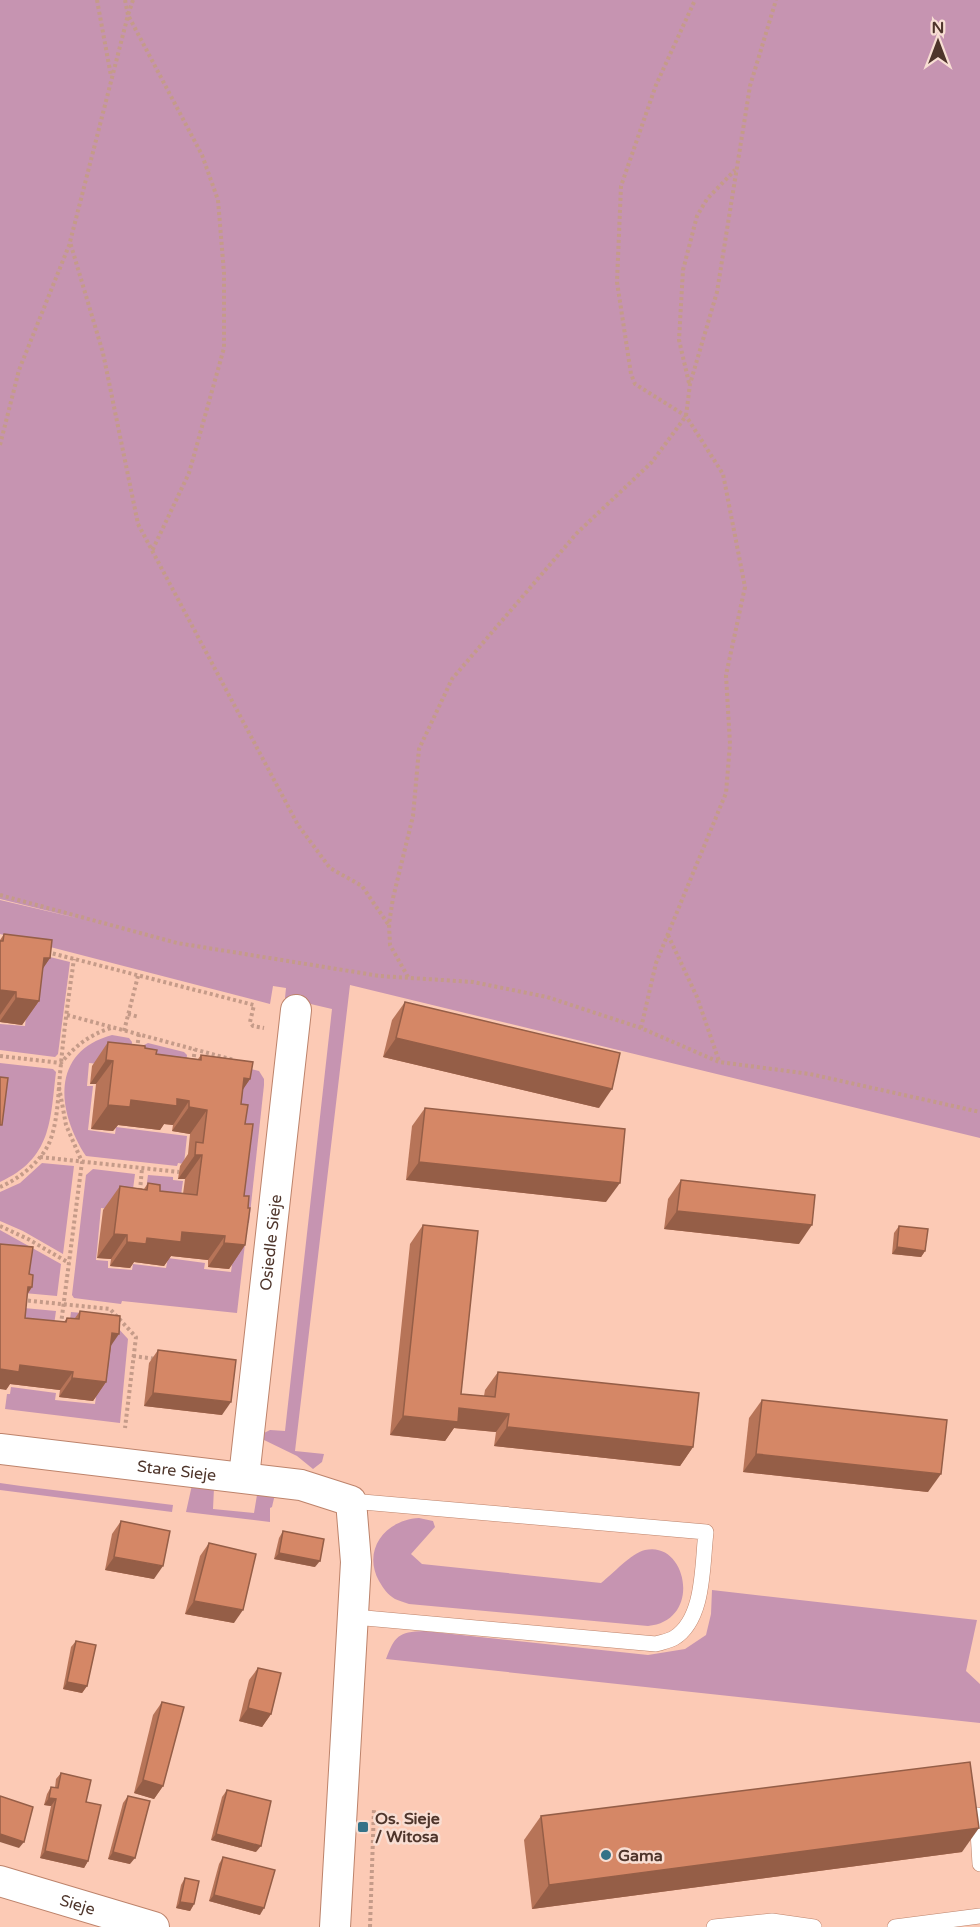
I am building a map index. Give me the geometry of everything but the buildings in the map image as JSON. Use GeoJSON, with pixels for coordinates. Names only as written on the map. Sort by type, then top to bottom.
{"type":"FeatureCollection","features":[{"type":"Feature","properties":{"kind":"street","name":"Osiedle Sieje"},"geometry":{"type":"LineString","coordinates":[[244,1477],[296,1010]]}},
{"type":"Feature","properties":{"kind":"street","name":"Stare Sieje"},"geometry":{"type":"LineString","coordinates":[[0,1449],[301,1485],[351,1501]]}},
{"type":"Feature","properties":{"kind":"street"},"geometry":{"type":"LineString","coordinates":[[335,1927],[354,1617],[356,1562],[351,1501]]}},
{"type":"Feature","properties":{"kind":"street","name":"Sieje"},"geometry":{"type":"LineString","coordinates":[[0,1881],[154,1927]]}},
{"type":"Feature","properties":{"kind":"lane"},"geometry":{"type":"LineString","coordinates":[[351,1501],[706,1532],[699,1599],[692,1620],[674,1638],[656,1644],[354,1617]]}},
{"type":"Feature","properties":{"kind":"lane"},"geometry":{"type":"LineString","coordinates":[[977,1815],[980,1864]]}},
{"type":"Feature","properties":{"kind":"lane"},"geometry":{"type":"LineString","coordinates":[[895,1927],[980,1916]]}},
{"type":"Feature","properties":{"kind":"lane"},"geometry":{"type":"LineString","coordinates":[[714,1927],[772,1921],[814,1927]]}},
{"type":"Feature","properties":{"kind":"path"},"geometry":{"type":"LineString","coordinates":[[97,0],[112,80]]}},
{"type":"Feature","properties":{"kind":"path"},"geometry":{"type":"LineString","coordinates":[[125,0],[128,15],[202,155],[218,200],[224,273],[224,348],[189,473],[152,552]]}},
{"type":"Feature","properties":{"kind":"path"},"geometry":{"type":"LineString","coordinates":[[0,445],[19,370],[70,242],[133,0]]}},
{"type":"Feature","properties":{"kind":"path"},"geometry":{"type":"LineString","coordinates":[[641,1028],[656,963],[726,793],[730,744],[726,675],[745,587],[723,474],[686,416],[635,384],[631,374],[617,282],[621,186],[656,85],[695,0]]}},
{"type":"Feature","properties":{"kind":"path"},"geometry":{"type":"LineString","coordinates":[[408,976],[390,945],[389,924],[413,816],[419,749],[452,679],[577,533],[652,462],[686,416],[690,384],[717,292],[750,86],[776,0]]}},
{"type":"Feature","properties":{"kind":"path"},"geometry":{"type":"LineString","coordinates":[[690,384],[679,340],[683,270],[697,216],[707,199],[736,170]]}},
{"type":"Feature","properties":{"kind":"path"},"geometry":{"type":"LineString","coordinates":[[70,242],[103,353],[138,524],[298,825],[330,868],[362,886],[389,924]]}},
{"type":"Feature","properties":{"kind":"path"},"geometry":{"type":"LineString","coordinates":[[0,895],[177,943],[380,976],[408,976],[473,982],[547,997],[641,1028],[719,1062],[810,1074],[980,1112]]}},
{"type":"Feature","properties":{"kind":"path"},"geometry":{"type":"LineString","coordinates":[[668,935],[697,997],[719,1062]]}},
{"type":"Feature","properties":{"kind":"path"},"geometry":{"type":"LineString","coordinates":[[42,951],[254,1005],[250,1022],[253,1026],[267,1028]]}},
{"type":"Feature","properties":{"kind":"path"},"geometry":{"type":"LineString","coordinates":[[0,1187],[26,1171],[40,1157],[49,1143],[59,1087],[74,959]]}},
{"type":"Feature","properties":{"kind":"path"},"geometry":{"type":"LineString","coordinates":[[124,1030],[138,976]]}},
{"type":"Feature","properties":{"kind":"path"},"geometry":{"type":"LineString","coordinates":[[128,1014],[139,1017]]}},
{"type":"Feature","properties":{"kind":"path"},"geometry":{"type":"LineString","coordinates":[[67,1015],[238,1061]]}},
{"type":"Feature","properties":{"kind":"path"},"geometry":{"type":"LineString","coordinates":[[61,1063],[83,1040],[95,1033],[112,1028]]}},
{"type":"Feature","properties":{"kind":"path"},"geometry":{"type":"LineString","coordinates":[[137,1054],[139,1034]]}},
{"type":"Feature","properties":{"kind":"path"},"geometry":{"type":"LineString","coordinates":[[192,1070],[195,1049]]}},
{"type":"Feature","properties":{"kind":"path"},"geometry":{"type":"LineString","coordinates":[[0,1056],[61,1063]]}},
{"type":"Feature","properties":{"kind":"path"},"geometry":{"type":"LineString","coordinates":[[59,1087],[66,1125],[82,1162],[61,1326]]}},
{"type":"Feature","properties":{"kind":"path"},"geometry":{"type":"LineString","coordinates":[[40,1157],[179,1172]]}},
{"type":"Feature","properties":{"kind":"path"},"geometry":{"type":"LineString","coordinates":[[139,1198],[142,1168]]}},
{"type":"Feature","properties":{"kind":"path"},"geometry":{"type":"LineString","coordinates":[[0,1226],[69,1263]]}},
{"type":"Feature","properties":{"kind":"path"},"geometry":{"type":"LineString","coordinates":[[20,1299],[110,1309],[136,1337],[125,1428]]}},
{"type":"Feature","properties":{"kind":"path"},"geometry":{"type":"LineString","coordinates":[[134,1356],[157,1359]]}},
{"type":"Feature","properties":{"kind":"shaded area"},"geometry":{"type":"Polygon","coordinates":[[[0,0],[980,0],[980,1138],[350,985],[295,1451],[324,1454],[322,1462],[313,1469],[297,1456],[262,1439],[262,1434],[270,1430],[285,1431],[332,1009],[285,998],[286,988],[273,986],[270,1004],[0,934],[0,900],[81,919],[0,899],[0,0]]]}},
{"type":"Feature","properties":{"kind":"shaded area"},"geometry":{"type":"Polygon","coordinates":[[[2,945],[70,962],[58,1054],[55,1057],[0,1050],[0,1024],[25,1026],[29,984],[2,945]]]}},
{"type":"Feature","properties":{"kind":"shaded area"},"geometry":{"type":"Polygon","coordinates":[[[112,1035],[129,1038],[132,1042],[129,1067],[89,1063],[87,1086],[93,1086],[88,1130],[115,1134],[116,1127],[187,1136],[184,1164],[178,1163],[177,1166],[86,1156],[76,1139],[65,1102],[65,1085],[69,1069],[78,1055],[92,1043],[112,1035]]]}},
{"type":"Feature","properties":{"kind":"shaded area"},"geometry":{"type":"Polygon","coordinates":[[[148,1043],[184,1052],[187,1055],[185,1074],[141,1069],[144,1045],[148,1043]]]}},
{"type":"Feature","properties":{"kind":"shaded area"},"geometry":{"type":"Polygon","coordinates":[[[202,1057],[259,1071],[264,1079],[249,1223],[234,1222],[202,1057]]]}},
{"type":"Feature","properties":{"kind":"shaded area"},"geometry":{"type":"Polygon","coordinates":[[[0,1063],[53,1069],[56,1072],[49,1122],[39,1150],[30,1162],[0,1182],[0,1063]]]}},
{"type":"Feature","properties":{"kind":"shaded area"},"geometry":{"type":"Polygon","coordinates":[[[42,1163],[74,1166],[63,1254],[23,1231],[0,1221],[0,1192],[20,1183],[42,1163]]]}},
{"type":"Feature","properties":{"kind":"shaded area"},"geometry":{"type":"Polygon","coordinates":[[[93,1169],[135,1174],[128,1211],[101,1208],[96,1260],[108,1261],[108,1268],[132,1270],[133,1264],[166,1268],[168,1258],[205,1263],[204,1269],[231,1272],[236,1234],[246,1235],[237,1313],[74,1298],[72,1295],[86,1175],[93,1169]]]}},
{"type":"Feature","properties":{"kind":"shaded area"},"geometry":{"type":"Polygon","coordinates":[[[148,1175],[173,1177],[173,1180],[183,1181],[178,1217],[144,1205],[148,1175]]]}},
{"type":"Feature","properties":{"kind":"shaded area"},"geometry":{"type":"Polygon","coordinates":[[[0,1230],[61,1264],[57,1296],[24,1293],[0,1260],[0,1230]]]}},
{"type":"Feature","properties":{"kind":"shaded area"},"geometry":{"type":"Polygon","coordinates":[[[24,1308],[56,1311],[53,1332],[16,1334],[24,1308]]]}},
{"type":"Feature","properties":{"kind":"shaded area"},"geometry":{"type":"Polygon","coordinates":[[[71,1312],[106,1315],[128,1339],[120,1423],[5,1409],[7,1394],[10,1394],[11,1387],[56,1393],[55,1400],[95,1404],[101,1356],[69,1327],[71,1312]]]}},
{"type":"Feature","properties":{"kind":"shaded area"},"geometry":{"type":"Polygon","coordinates":[[[0,1483],[173,1505],[172,1512],[0,1490],[0,1483]]]}},
{"type":"Feature","properties":{"kind":"shaded area"},"geometry":{"type":"Polygon","coordinates":[[[192,1485],[214,1488],[213,1509],[254,1513],[257,1495],[275,1494],[270,1508],[270,1522],[186,1512],[192,1485]]]}},
{"type":"Feature","properties":{"kind":"shaded area"},"geometry":{"type":"Polygon","coordinates":[[[419,1518],[433,1521],[435,1527],[411,1554],[422,1564],[601,1583],[628,1559],[640,1552],[659,1550],[671,1557],[679,1568],[683,1582],[682,1597],[677,1611],[665,1621],[648,1626],[409,1604],[395,1599],[384,1589],[374,1569],[373,1558],[375,1548],[387,1531],[396,1524],[419,1518]]]}},
{"type":"Feature","properties":{"kind":"shaded area"},"geometry":{"type":"Polygon","coordinates":[[[712,1590],[977,1620],[966,1671],[980,1684],[980,1723],[386,1659],[395,1640],[403,1634],[424,1631],[648,1655],[685,1649],[706,1635],[711,1614],[712,1590]]]}},
{"type":"Feature","properties":{"kind":"place","name":"Os. Sieje / Witosa"},"geometry":{"type":"Point","coordinates":[363,1827]}},
{"type":"Feature","properties":{"kind":"place","name":"Gama"},"geometry":{"type":"Point","coordinates":[606,1855]}}]}
